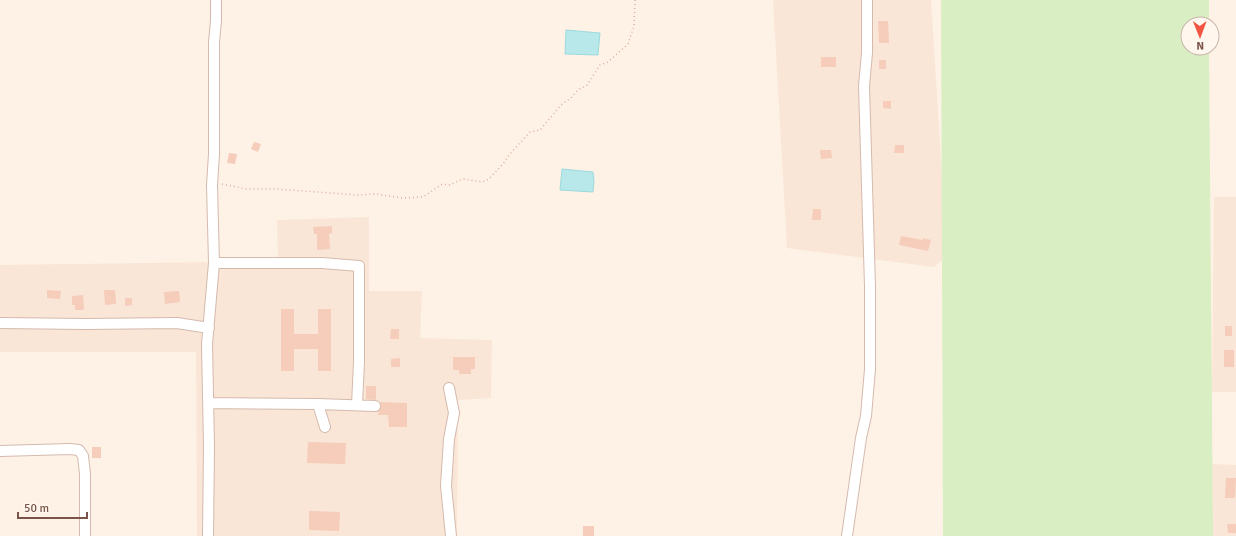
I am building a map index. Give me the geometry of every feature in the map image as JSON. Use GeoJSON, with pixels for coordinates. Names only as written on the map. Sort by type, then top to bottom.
{"type":"FeatureCollection","features":[{"type":"Feature","properties":{"kind":"street"},"geometry":{"type":"LineString","coordinates":[[208,536],[209,447],[207,344],[214,263],[212,186],[214,154],[214,42],[216,0]]}},
{"type":"Feature","properties":{"kind":"street"},"geometry":{"type":"LineString","coordinates":[[848,536],[861,438],[866,416],[870,369],[870,286],[864,86],[867,53],[867,0]]}},
{"type":"Feature","properties":{"kind":"street"},"geometry":{"type":"LineString","coordinates":[[214,263],[322,263],[359,266],[359,362],[357,405]]}},
{"type":"Feature","properties":{"kind":"street"},"geometry":{"type":"LineString","coordinates":[[0,323],[177,323],[209,328]]}},
{"type":"Feature","properties":{"kind":"street"},"geometry":{"type":"LineString","coordinates":[[449,388],[454,413],[449,439],[446,486],[451,536]]}},
{"type":"Feature","properties":{"kind":"street"},"geometry":{"type":"LineString","coordinates":[[208,404],[318,404],[375,406]]}},
{"type":"Feature","properties":{"kind":"street"},"geometry":{"type":"LineString","coordinates":[[318,404],[325,427]]}},
{"type":"Feature","properties":{"kind":"street"},"geometry":{"type":"LineString","coordinates":[[0,451],[79,450],[83,456],[85,474],[85,536]]}},
{"type":"Feature","properties":{"kind":"path"},"geometry":{"type":"LineString","coordinates":[[212,186],[225,184],[246,189],[276,189],[358,195],[376,194],[401,198],[423,196],[442,184],[449,185],[463,179],[482,182],[489,179],[530,132],[540,130],[561,104],[571,98],[578,90],[587,85],[600,65],[608,62],[628,44],[634,26],[635,0]]}},
{"type":"Feature","properties":{"kind":"shaded area"},"geometry":{"type":"Polygon","coordinates":[[[773,0],[931,0],[947,256],[934,267],[787,248],[773,0]]]}},
{"type":"Feature","properties":{"kind":"shaded area"},"geometry":{"type":"Polygon","coordinates":[[[1214,197],[1236,197],[1236,392],[1212,392],[1214,197]]]}},
{"type":"Feature","properties":{"kind":"shaded area"},"geometry":{"type":"Polygon","coordinates":[[[369,217],[369,291],[422,291],[420,338],[492,340],[491,398],[458,400],[457,536],[197,536],[196,352],[0,352],[0,265],[219,262],[278,259],[277,220],[369,217]]]}},
{"type":"Feature","properties":{"kind":"shaded area"},"geometry":{"type":"Polygon","coordinates":[[[1212,464],[1236,465],[1236,536],[1212,536],[1212,464]]]}},
{"type":"Feature","properties":{"kind":"green space"},"geometry":{"type":"Polygon","coordinates":[[[941,0],[1209,0],[1209,16],[1180,16],[1180,56],[1209,56],[1213,536],[943,536],[941,0]]]}},
{"type":"Feature","properties":{"kind":"water"},"geometry":{"type":"Polygon","coordinates":[[[566,30],[600,33],[598,55],[565,54],[566,30]]]}},
{"type":"Feature","properties":{"kind":"water"},"geometry":{"type":"Polygon","coordinates":[[[562,169],[593,172],[593,192],[560,190],[562,169]]]}},
{"type":"Feature","properties":{"kind":"building"},"geometry":{"type":"Polygon","coordinates":[[[878,21],[888,21],[889,43],[879,43],[878,21]]]}},
{"type":"Feature","properties":{"kind":"building"},"geometry":{"type":"Polygon","coordinates":[[[821,57],[836,57],[836,67],[821,67],[821,57]]]}},
{"type":"Feature","properties":{"kind":"building"},"geometry":{"type":"Polygon","coordinates":[[[879,60],[886,60],[886,69],[879,69],[879,60]]]}},
{"type":"Feature","properties":{"kind":"building"},"geometry":{"type":"Polygon","coordinates":[[[883,101],[891,101],[891,109],[883,108],[883,101]]]}},
{"type":"Feature","properties":{"kind":"building"},"geometry":{"type":"Polygon","coordinates":[[[254,142],[261,144],[258,152],[251,149],[254,142]]]}},
{"type":"Feature","properties":{"kind":"building"},"geometry":{"type":"Polygon","coordinates":[[[895,145],[904,145],[904,153],[894,153],[895,145]]]}},
{"type":"Feature","properties":{"kind":"building"},"geometry":{"type":"Polygon","coordinates":[[[820,150],[831,150],[832,158],[821,159],[820,150]]]}},
{"type":"Feature","properties":{"kind":"building"},"geometry":{"type":"Polygon","coordinates":[[[229,153],[237,154],[235,164],[227,163],[229,153]]]}},
{"type":"Feature","properties":{"kind":"building"},"geometry":{"type":"Polygon","coordinates":[[[813,209],[821,209],[821,220],[812,220],[813,209]]]}},
{"type":"Feature","properties":{"kind":"building"},"geometry":{"type":"Polygon","coordinates":[[[332,226],[332,233],[329,234],[330,249],[317,250],[317,234],[314,234],[313,227],[332,226]]]}},
{"type":"Feature","properties":{"kind":"building"},"geometry":{"type":"Polygon","coordinates":[[[901,236],[931,240],[928,251],[899,245],[901,236]]]}},
{"type":"Feature","properties":{"kind":"building"},"geometry":{"type":"Polygon","coordinates":[[[47,290],[61,291],[60,299],[47,298],[47,290]]]}},
{"type":"Feature","properties":{"kind":"building"},"geometry":{"type":"Polygon","coordinates":[[[104,290],[115,290],[116,304],[105,305],[104,290]]]}},
{"type":"Feature","properties":{"kind":"building"},"geometry":{"type":"Polygon","coordinates":[[[179,291],[180,302],[165,304],[164,292],[179,291]]]}},
{"type":"Feature","properties":{"kind":"building"},"geometry":{"type":"Polygon","coordinates":[[[83,295],[84,310],[75,310],[75,305],[72,305],[72,296],[83,295]]]}},
{"type":"Feature","properties":{"kind":"building"},"geometry":{"type":"Polygon","coordinates":[[[125,298],[132,298],[132,305],[125,306],[125,298]]]}},
{"type":"Feature","properties":{"kind":"building"},"geometry":{"type":"Polygon","coordinates":[[[281,309],[294,309],[294,334],[318,334],[318,309],[331,309],[331,371],[318,371],[318,349],[294,349],[294,371],[281,371],[281,309]]]}},
{"type":"Feature","properties":{"kind":"building"},"geometry":{"type":"Polygon","coordinates":[[[1225,326],[1232,326],[1232,336],[1225,336],[1225,326]]]}},
{"type":"Feature","properties":{"kind":"building"},"geometry":{"type":"Polygon","coordinates":[[[391,329],[399,329],[399,339],[390,339],[391,329]]]}},
{"type":"Feature","properties":{"kind":"building"},"geometry":{"type":"Polygon","coordinates":[[[1224,350],[1234,350],[1234,367],[1224,367],[1224,350]]]}},
{"type":"Feature","properties":{"kind":"building"},"geometry":{"type":"Polygon","coordinates":[[[453,357],[475,357],[475,369],[471,369],[471,374],[459,374],[459,370],[453,370],[453,357]]]}},
{"type":"Feature","properties":{"kind":"building"},"geometry":{"type":"Polygon","coordinates":[[[400,358],[400,367],[391,367],[391,359],[400,358]]]}},
{"type":"Feature","properties":{"kind":"building"},"geometry":{"type":"Polygon","coordinates":[[[366,386],[376,386],[376,400],[366,399],[366,386]]]}},
{"type":"Feature","properties":{"kind":"building"},"geometry":{"type":"Polygon","coordinates":[[[380,402],[407,403],[407,427],[389,427],[388,415],[378,415],[381,407],[380,402]]]}},
{"type":"Feature","properties":{"kind":"building"},"geometry":{"type":"Polygon","coordinates":[[[308,442],[346,443],[345,464],[307,463],[308,442]]]}},
{"type":"Feature","properties":{"kind":"building"},"geometry":{"type":"Polygon","coordinates":[[[92,447],[101,447],[101,458],[92,458],[92,447]]]}},
{"type":"Feature","properties":{"kind":"building"},"geometry":{"type":"Polygon","coordinates":[[[1226,478],[1236,478],[1235,498],[1225,498],[1226,478]]]}},
{"type":"Feature","properties":{"kind":"building"},"geometry":{"type":"Polygon","coordinates":[[[309,511],[340,512],[339,531],[309,530],[309,511]]]}},
{"type":"Feature","properties":{"kind":"building"},"geometry":{"type":"Polygon","coordinates":[[[1227,524],[1236,524],[1236,533],[1228,533],[1227,524]]]}},
{"type":"Feature","properties":{"kind":"building"},"geometry":{"type":"Polygon","coordinates":[[[583,526],[594,526],[594,536],[583,536],[583,526]]]}}]}
